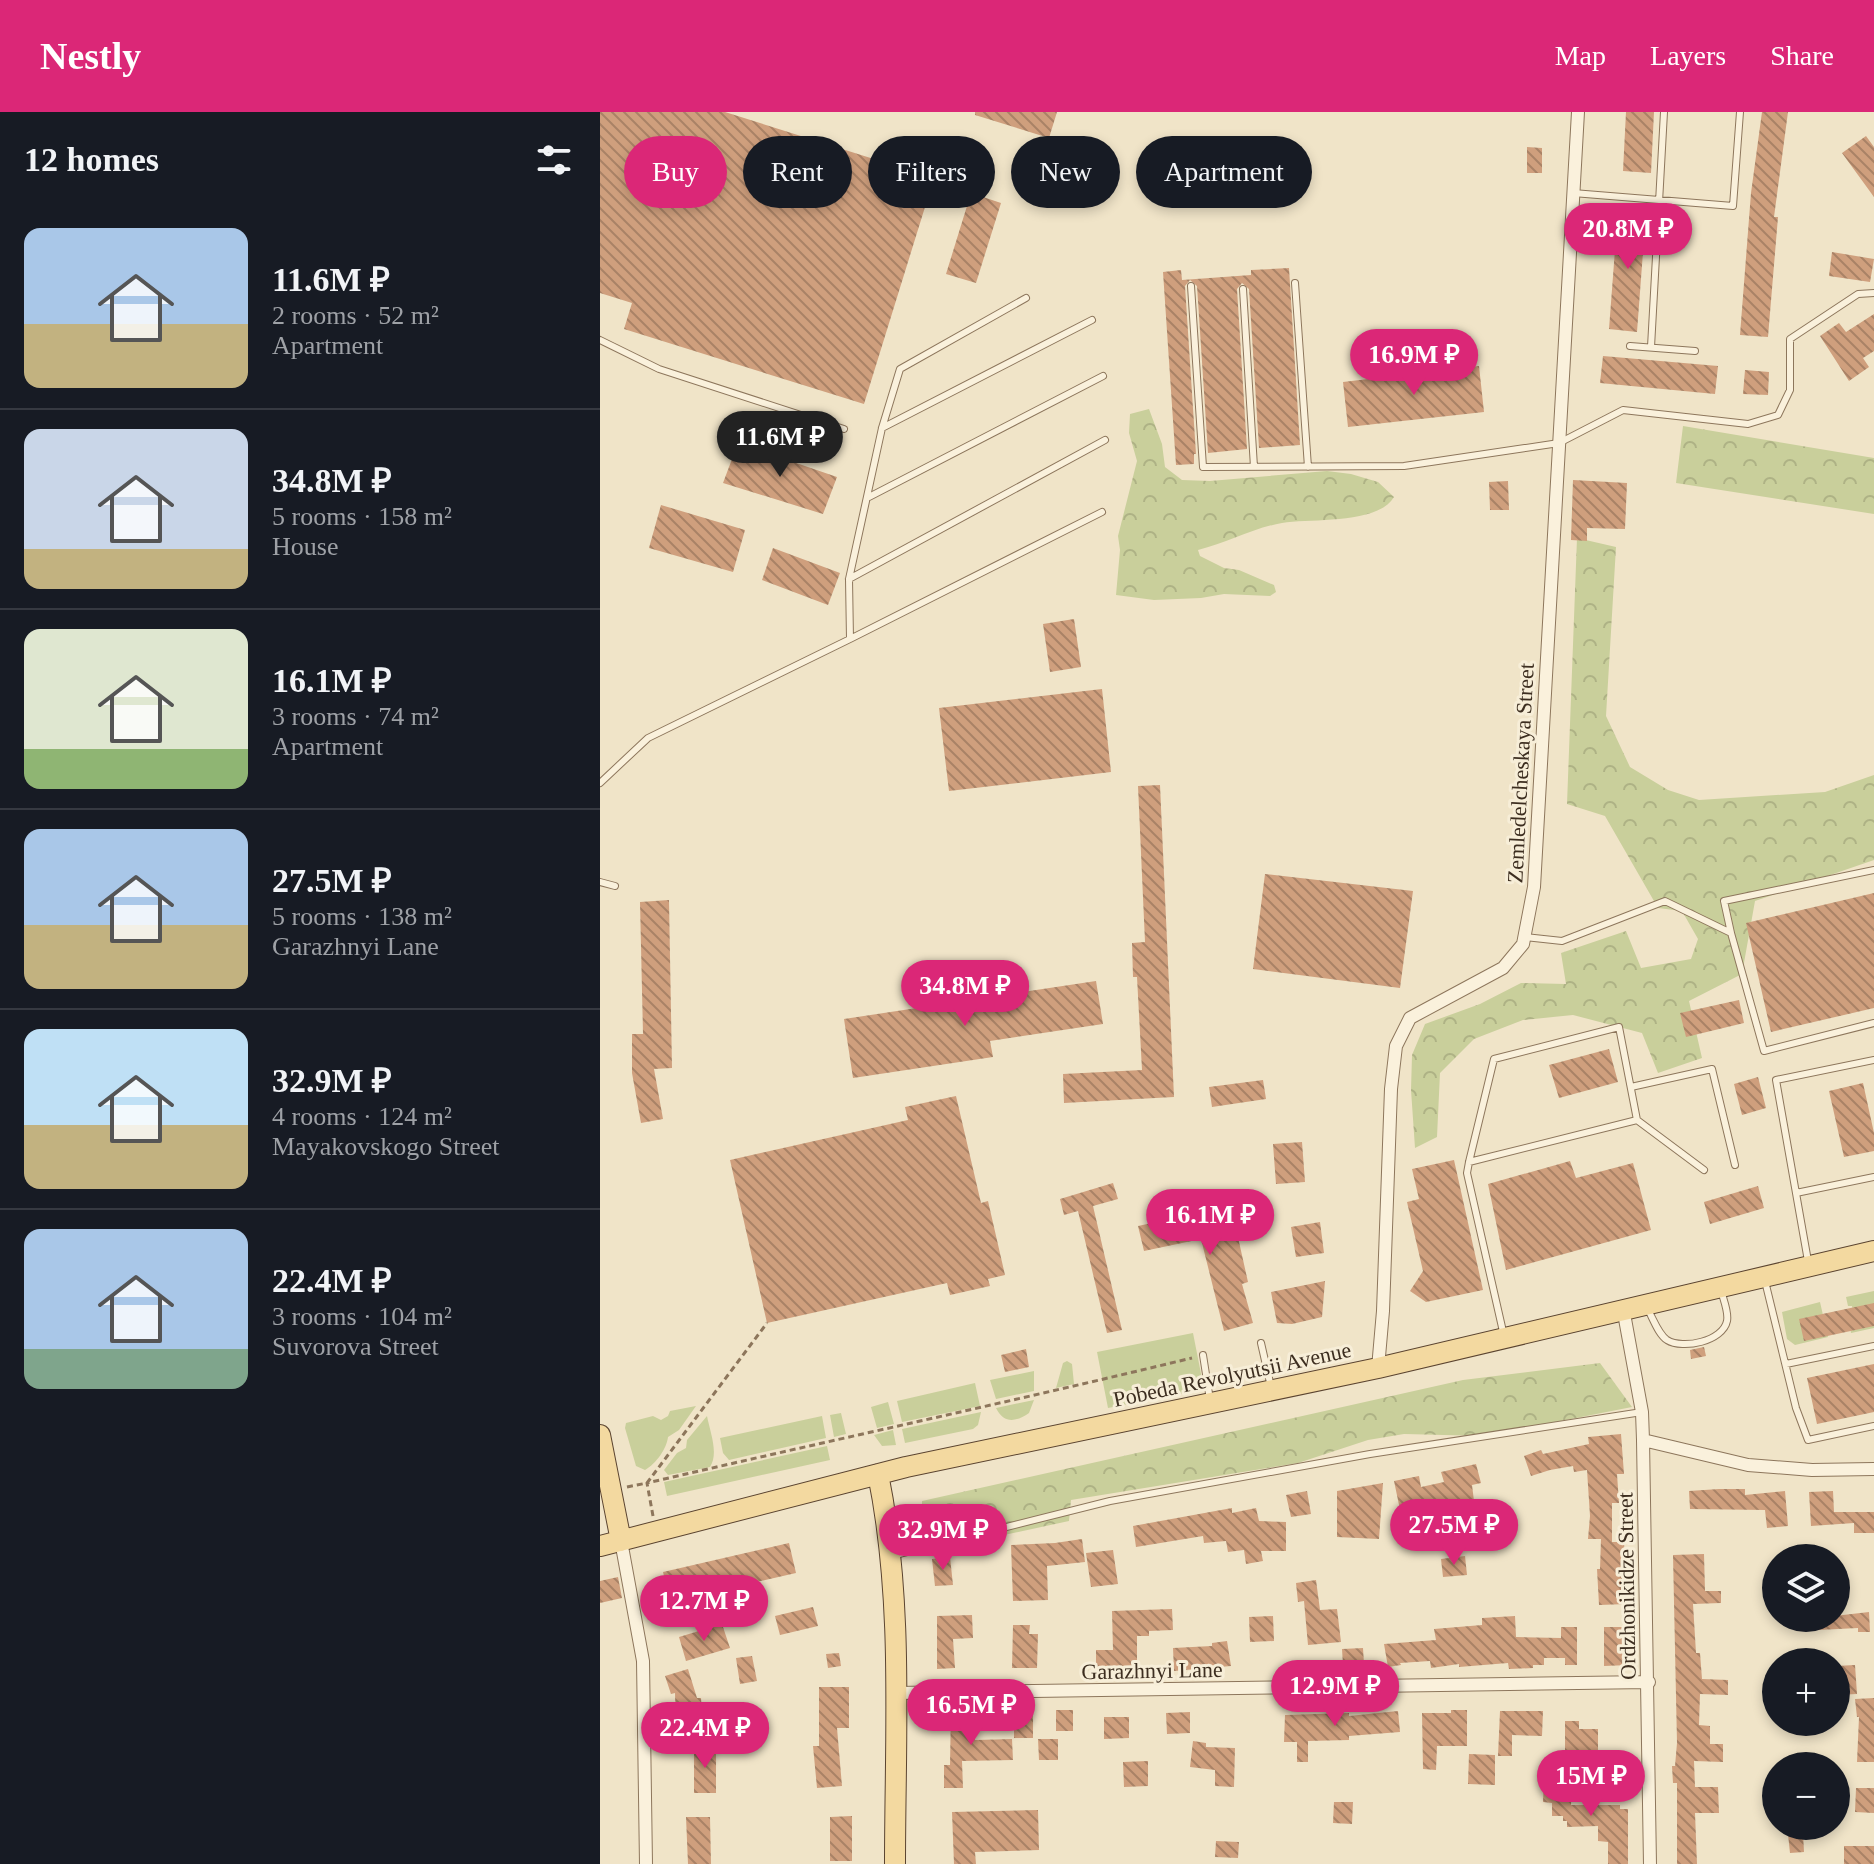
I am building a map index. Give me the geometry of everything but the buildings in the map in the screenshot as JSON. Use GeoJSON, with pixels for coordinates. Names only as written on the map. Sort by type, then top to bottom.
{"type":"FeatureCollection","features":[{"type":"Feature","properties":{"kind":"main road","name":"Pobeda Revolyutsii Avenue"},"geometry":{"type":"LineString","coordinates":[[600,1546],[878,1474],[1505,1340],[1623,1308],[1874,1251]]}},
{"type":"Feature","properties":{"kind":"main road"},"geometry":{"type":"LineString","coordinates":[[600,1435],[621,1541]]}},
{"type":"Feature","properties":{"kind":"main road"},"geometry":{"type":"LineString","coordinates":[[878,1474],[892,1556],[895,1864]]}},
{"type":"Feature","properties":{"kind":"street","name":"Zemledelcheskaya Street"},"geometry":{"type":"LineString","coordinates":[[1378,1368],[1391,1089],[1396,1046],[1410,1018],[1503,968],[1523,944],[1534,887],[1578,112]]}},
{"type":"Feature","properties":{"kind":"street","name":"Ordzhonikidze Street"},"geometry":{"type":"LineString","coordinates":[[1623,1308],[1642,1412],[1650,1864]]}},
{"type":"Feature","properties":{"kind":"street"},"geometry":{"type":"LineString","coordinates":[[1643,1440],[1748,1465],[1812,1470],[1874,1469]]}},
{"type":"Feature","properties":{"kind":"street"},"geometry":{"type":"LineString","coordinates":[[621,1541],[643,1661],[646,1864]]}},
{"type":"Feature","properties":{"kind":"street","name":"Garazhnyi Lane"},"geometry":{"type":"LineString","coordinates":[[895,1693],[1649,1682]]}},
{"type":"Feature","properties":{"kind":"lane"},"geometry":{"type":"LineString","coordinates":[[1651,347],[1664,112]]}},
{"type":"Feature","properties":{"kind":"lane"},"geometry":{"type":"LineString","coordinates":[[1573,193],[1733,206],[1740,112]]}},
{"type":"Feature","properties":{"kind":"lane"},"geometry":{"type":"LineString","coordinates":[[1295,283],[1308,467]]}},
{"type":"Feature","properties":{"kind":"lane"},"geometry":{"type":"LineString","coordinates":[[1191,286],[1203,467],[1404,466],[1559,443],[1623,410],[1748,424],[1778,415],[1790,390],[1790,339],[1858,294],[1874,293]]}},
{"type":"Feature","properties":{"kind":"lane"},"geometry":{"type":"LineString","coordinates":[[1243,289],[1254,467]]}},
{"type":"Feature","properties":{"kind":"lane"},"geometry":{"type":"LineString","coordinates":[[850,639],[849,579],[882,428],[900,369],[1026,298]]}},
{"type":"Feature","properties":{"kind":"lane"},"geometry":{"type":"LineString","coordinates":[[882,428],[1092,320]]}},
{"type":"Feature","properties":{"kind":"lane"},"geometry":{"type":"LineString","coordinates":[[600,340],[659,369],[844,429]]}},
{"type":"Feature","properties":{"kind":"lane"},"geometry":{"type":"LineString","coordinates":[[1630,346],[1695,351]]}},
{"type":"Feature","properties":{"kind":"lane"},"geometry":{"type":"LineString","coordinates":[[869,497],[1103,376]]}},
{"type":"Feature","properties":{"kind":"lane"},"geometry":{"type":"LineString","coordinates":[[849,579],[1105,440]]}},
{"type":"Feature","properties":{"kind":"lane"},"geometry":{"type":"LineString","coordinates":[[600,783],[648,738],[1102,512]]}},
{"type":"Feature","properties":{"kind":"lane"},"geometry":{"type":"LineString","coordinates":[[1874,870],[1724,901],[1764,1051],[1874,1023]]}},
{"type":"Feature","properties":{"kind":"lane"},"geometry":{"type":"LineString","coordinates":[[600,882],[615,886]]}},
{"type":"Feature","properties":{"kind":"lane"},"geometry":{"type":"LineString","coordinates":[[1525,937],[1562,941],[1665,901],[1731,933]]}},
{"type":"Feature","properties":{"kind":"lane"},"geometry":{"type":"LineString","coordinates":[[1505,1340],[1467,1173],[1494,1059],[1619,1027],[1637,1120],[1704,1170]]}},
{"type":"Feature","properties":{"kind":"lane"},"geometry":{"type":"LineString","coordinates":[[1809,1266],[1776,1080],[1874,1060]]}},
{"type":"Feature","properties":{"kind":"lane"},"geometry":{"type":"LineString","coordinates":[[1631,1087],[1712,1069],[1735,1165]]}},
{"type":"Feature","properties":{"kind":"lane"},"geometry":{"type":"LineString","coordinates":[[1469,1162],[1637,1120]]}},
{"type":"Feature","properties":{"kind":"lane"},"geometry":{"type":"LineString","coordinates":[[1796,1193],[1874,1177]]}},
{"type":"Feature","properties":{"kind":"lane"},"geometry":{"type":"LineString","coordinates":[[1764,1277],[1796,1408],[1808,1440],[1874,1426]]}},
{"type":"Feature","properties":{"kind":"lane"},"geometry":{"type":"LineString","coordinates":[[1646,1305],[1664,1338],[1678,1345],[1710,1339],[1723,1331],[1728,1319],[1720,1287]]}},
{"type":"Feature","properties":{"kind":"lane"},"geometry":{"type":"LineString","coordinates":[[1261,1343],[1272,1391]]}},
{"type":"Feature","properties":{"kind":"lane"},"geometry":{"type":"LineString","coordinates":[[1786,1364],[1874,1346]]}},
{"type":"Feature","properties":{"kind":"lane"},"geometry":{"type":"LineString","coordinates":[[1203,1355],[1211,1403]]}},
{"type":"Feature","properties":{"kind":"lane"},"geometry":{"type":"LineString","coordinates":[[892,1556],[1110,1501],[1370,1454],[1642,1412]]}},
{"type":"Feature","properties":{"kind":"path"},"geometry":{"type":"LineString","coordinates":[[657,1532],[647,1483],[767,1323]]}},
{"type":"Feature","properties":{"kind":"path"},"geometry":{"type":"LineString","coordinates":[[611,1489],[988,1407],[1203,1355]]}},
{"type":"Feature","properties":{"kind":"green space"},"geometry":{"type":"Polygon","coordinates":[[[1149,409],[1162,444],[1165,467],[1182,480],[1210,481],[1327,471],[1378,482],[1394,497],[1374,512],[1343,519],[1282,523],[1198,550],[1200,556],[1224,568],[1239,570],[1274,585],[1276,592],[1270,596],[1224,594],[1154,600],[1116,595],[1120,550],[1118,536],[1137,461],[1129,433],[1130,414],[1149,409]]]}},
{"type":"Feature","properties":{"kind":"green space"},"geometry":{"type":"Polygon","coordinates":[[[1683,426],[1874,458],[1874,514],[1676,483],[1683,426]]]}},
{"type":"Feature","properties":{"kind":"green space"},"geometry":{"type":"Polygon","coordinates":[[[1577,538],[1616,547],[1606,716],[1630,767],[1668,790],[1699,800],[1825,792],[1874,775],[1874,860],[1755,901],[1742,974],[1689,1001],[1702,1058],[1658,1073],[1642,1033],[1573,1015],[1523,1020],[1474,1039],[1440,1073],[1437,1137],[1415,1148],[1412,1055],[1425,1024],[1480,1004],[1521,983],[1566,984],[1561,953],[1626,931],[1641,968],[1691,959],[1698,939],[1682,911],[1658,908],[1605,816],[1567,804],[1577,538]]]}},
{"type":"Feature","properties":{"kind":"green space"},"geometry":{"type":"Polygon","coordinates":[[[1874,1291],[1874,1328],[1851,1333],[1849,1321],[1854,1319],[1852,1306],[1848,1306],[1846,1297],[1874,1291]]]}},
{"type":"Feature","properties":{"kind":"green space"},"geometry":{"type":"Polygon","coordinates":[[[1820,1302],[1828,1337],[1795,1345],[1787,1339],[1782,1312],[1820,1302]]]}},
{"type":"Feature","properties":{"kind":"green space"},"geometry":{"type":"Polygon","coordinates":[[[1193,1333],[1204,1389],[1108,1408],[1097,1352],[1193,1333]]]}},
{"type":"Feature","properties":{"kind":"green space"},"geometry":{"type":"Polygon","coordinates":[[[1067,1361],[1072,1364],[1074,1384],[1056,1388],[1063,1363],[1067,1361]]]}},
{"type":"Feature","properties":{"kind":"green space"},"geometry":{"type":"Polygon","coordinates":[[[1600,1363],[1632,1407],[1484,1436],[1404,1434],[1368,1440],[1298,1463],[1071,1500],[1069,1521],[921,1553],[922,1501],[1463,1380],[1600,1363]]]}},
{"type":"Feature","properties":{"kind":"green space"},"geometry":{"type":"Polygon","coordinates":[[[1034,1371],[1034,1391],[996,1399],[990,1380],[1034,1371]]]}},
{"type":"Feature","properties":{"kind":"green space"},"geometry":{"type":"Polygon","coordinates":[[[975,1383],[980,1406],[902,1422],[897,1401],[975,1383]]]}},
{"type":"Feature","properties":{"kind":"green space"},"geometry":{"type":"Polygon","coordinates":[[[1034,1400],[1029,1413],[1015,1420],[1003,1417],[996,1408],[1034,1400]]]}},
{"type":"Feature","properties":{"kind":"green space"},"geometry":{"type":"Polygon","coordinates":[[[888,1402],[894,1424],[877,1428],[871,1407],[888,1402]]]}},
{"type":"Feature","properties":{"kind":"green space"},"geometry":{"type":"Polygon","coordinates":[[[696,1406],[679,1430],[668,1437],[663,1451],[653,1464],[645,1470],[636,1466],[626,1423],[653,1416],[661,1420],[670,1411],[696,1406]]]}},
{"type":"Feature","properties":{"kind":"green space"},"geometry":{"type":"Polygon","coordinates":[[[981,1412],[978,1425],[973,1429],[905,1443],[902,1429],[981,1412]]]}},
{"type":"Feature","properties":{"kind":"green space"},"geometry":{"type":"Polygon","coordinates":[[[841,1413],[846,1434],[834,1437],[830,1415],[841,1413]]]}},
{"type":"Feature","properties":{"kind":"green space"},"geometry":{"type":"Polygon","coordinates":[[[707,1416],[714,1449],[710,1467],[668,1475],[664,1470],[677,1453],[686,1448],[687,1440],[707,1416]]]}},
{"type":"Feature","properties":{"kind":"green space"},"geometry":{"type":"Polygon","coordinates":[[[822,1416],[826,1438],[729,1460],[723,1453],[720,1438],[822,1416]]]}},
{"type":"Feature","properties":{"kind":"green space"},"geometry":{"type":"Polygon","coordinates":[[[893,1430],[896,1445],[882,1446],[874,1435],[893,1430]]]}},
{"type":"Feature","properties":{"kind":"green space"},"geometry":{"type":"Polygon","coordinates":[[[827,1446],[830,1460],[667,1496],[664,1482],[827,1446]]]}}]}
